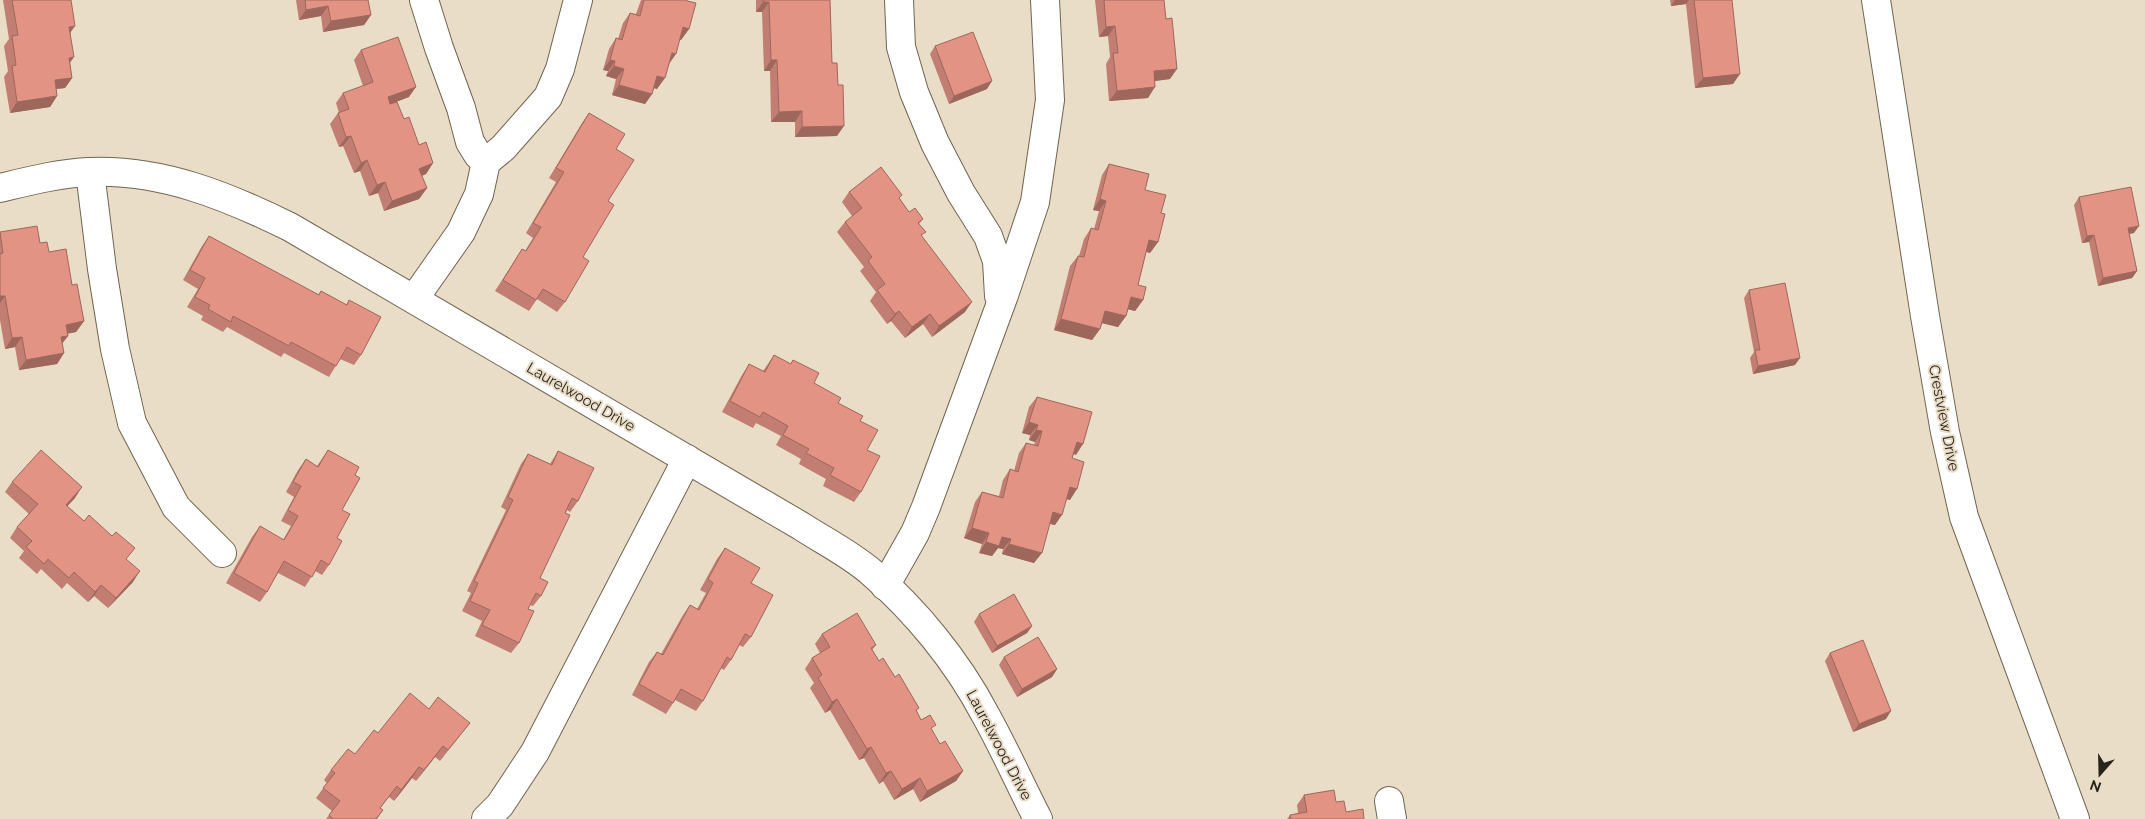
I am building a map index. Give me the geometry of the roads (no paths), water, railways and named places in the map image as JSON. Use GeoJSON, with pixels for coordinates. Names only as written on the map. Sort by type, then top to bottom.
{"type":"FeatureCollection","features":[{"type":"Feature","properties":{"kind":"street"},"geometry":{"type":"LineString","coordinates":[[424,0],[461,108],[470,142],[478,155],[486,162]]}},
{"type":"Feature","properties":{"kind":"street"},"geometry":{"type":"LineString","coordinates":[[414,299],[461,232],[479,194],[486,162],[503,148],[548,97],[560,69],[578,0]]}},
{"type":"Feature","properties":{"kind":"street"},"geometry":{"type":"LineString","coordinates":[[899,0],[901,46],[914,92],[939,151],[961,193],[988,236],[997,261],[1000,308]]}},
{"type":"Feature","properties":{"kind":"street"},"geometry":{"type":"LineString","coordinates":[[885,586],[926,508],[1000,308],[1035,202],[1050,100],[1045,0]]}},
{"type":"Feature","properties":{"kind":"street","name":"Crestview Drive"},"geometry":{"type":"LineString","coordinates":[[1876,0],[1926,326],[1945,432],[1964,517],[2075,819]]}},
{"type":"Feature","properties":{"kind":"street"},"geometry":{"type":"LineString","coordinates":[[90,172],[102,269],[114,340],[132,423],[176,507],[222,554]]}},
{"type":"Feature","properties":{"kind":"street","name":"Laurelwood Drive"},"geometry":{"type":"LineString","coordinates":[[0,188],[50,177],[90,172],[140,174],[192,185],[240,202],[290,227],[414,299],[837,549],[870,572],[885,586],[928,631],[956,668],[984,712],[1038,819]]}},
{"type":"Feature","properties":{"kind":"street"},"geometry":{"type":"LineString","coordinates":[[500,814],[535,752],[687,459]]}}]}
